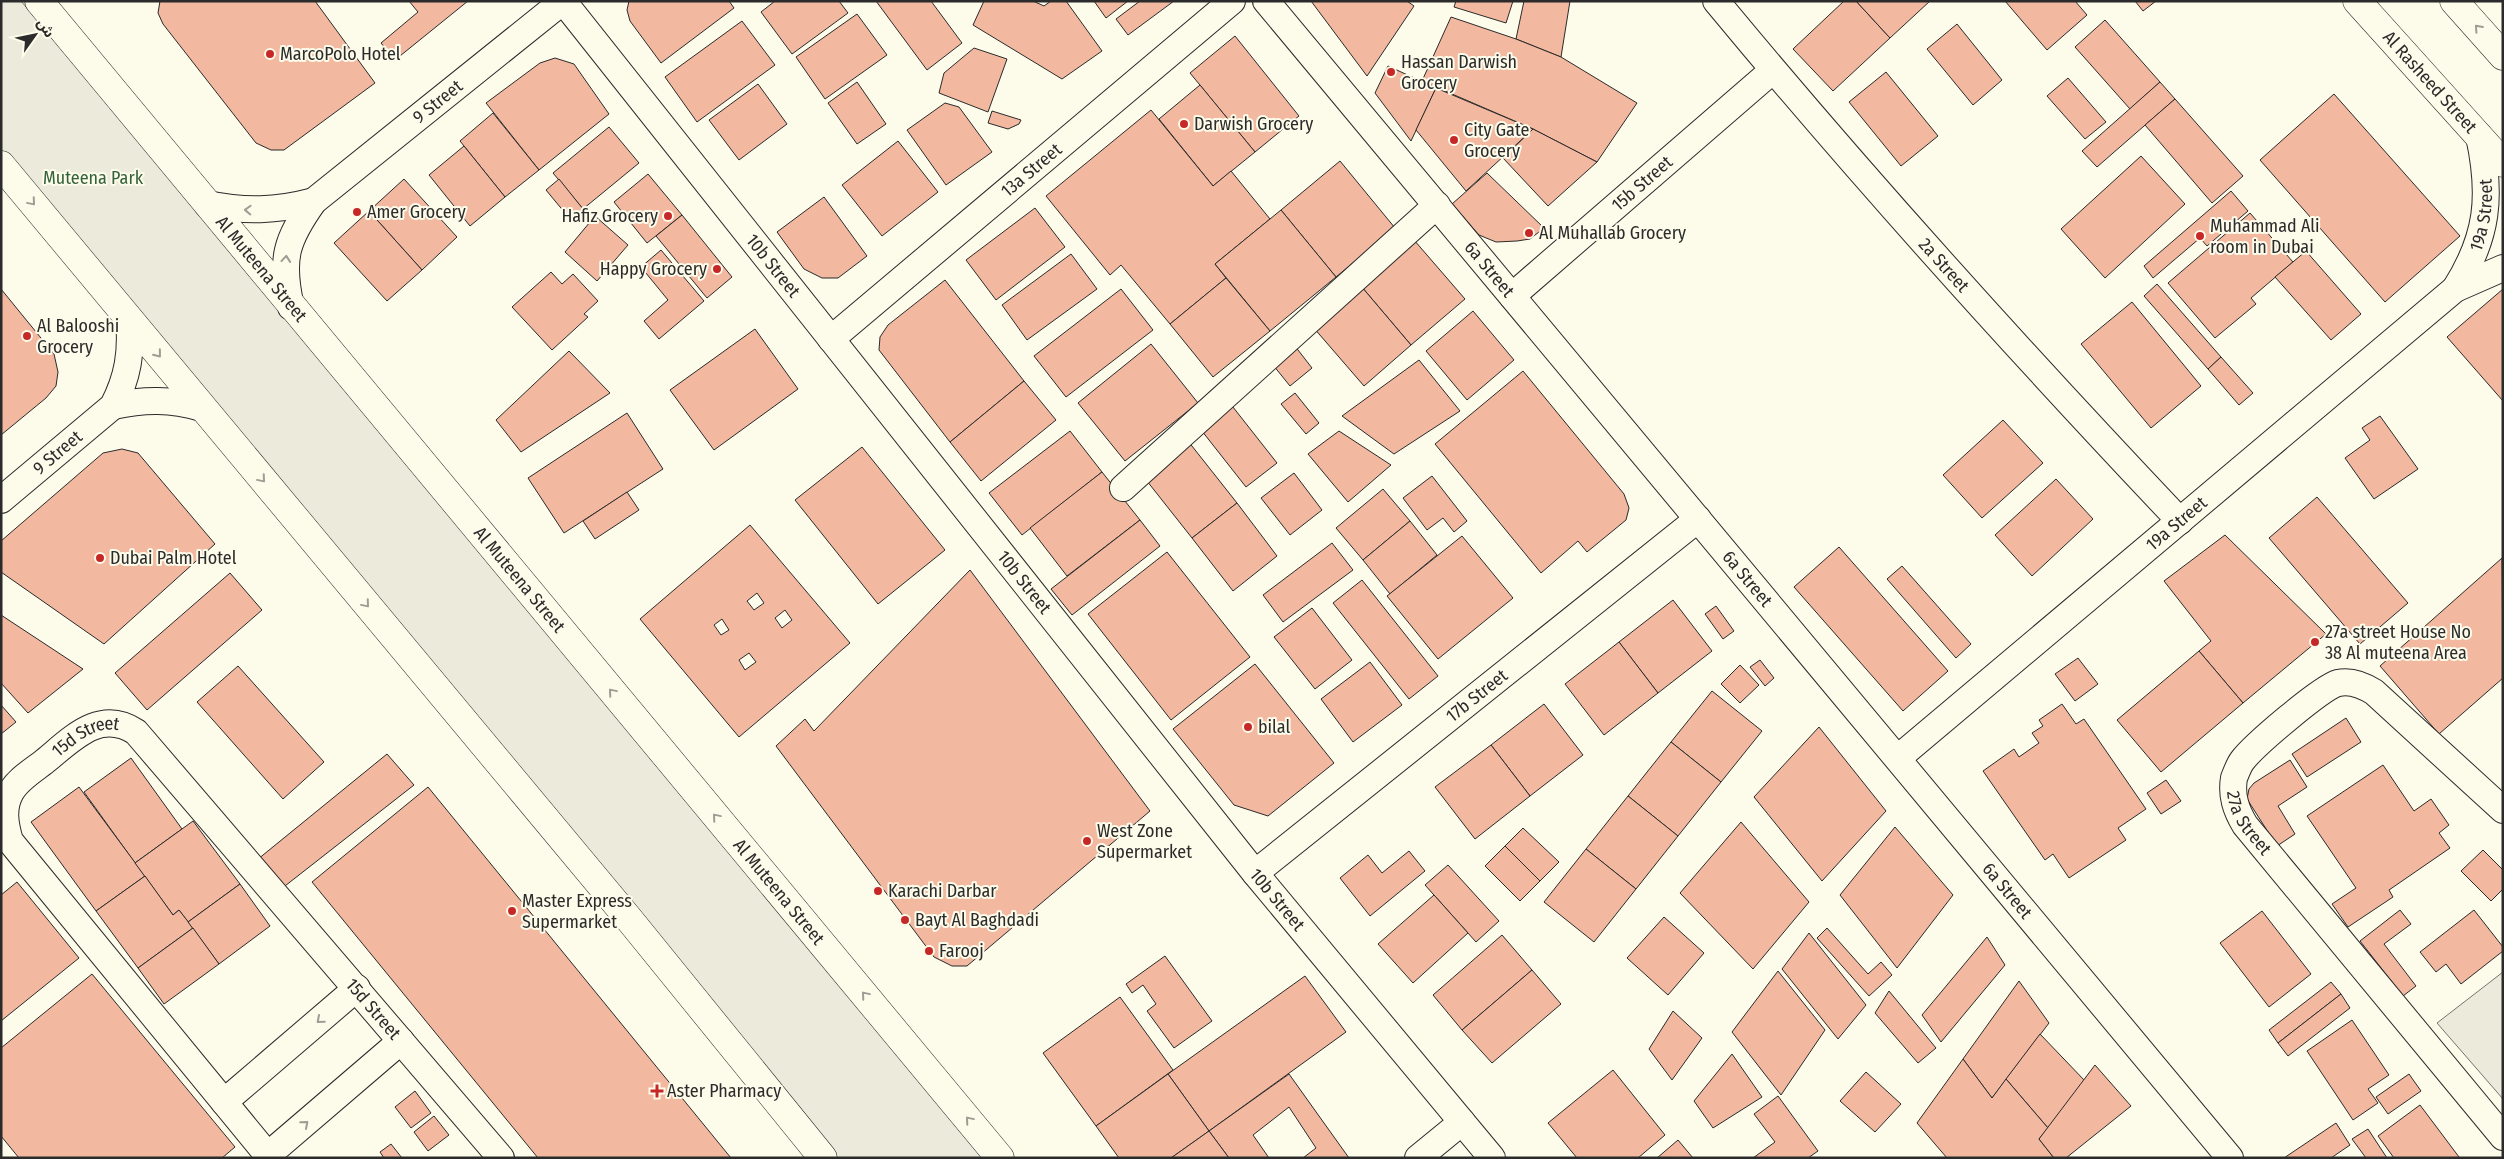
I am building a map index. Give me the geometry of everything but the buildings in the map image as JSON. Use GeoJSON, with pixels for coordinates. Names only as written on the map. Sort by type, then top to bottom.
{"type":"FeatureCollection","features":[{"type":"Feature","properties":{"kind":"street","name":"Al Muteena Street"},"geometry":{"type":"LineString","coordinates":[[39,1],[1000,1158]]}},
{"type":"Feature","properties":{"kind":"street","name":"9 Street"},"geometry":{"type":"LineString","coordinates":[[291,306],[284,279],[287,250],[297,224],[314,201],[563,1]]}},
{"type":"Feature","properties":{"kind":"street","name":"10b Street"},"geometry":{"type":"LineString","coordinates":[[563,1],[1255,873],[1492,1158]]}},
{"type":"Feature","properties":{"kind":"street","name":"13a Street"},"geometry":{"type":"LineString","coordinates":[[831,339],[1232,1]]}},
{"type":"Feature","properties":{"kind":"street","name":"6a Street"},"geometry":{"type":"LineString","coordinates":[[1266,1],[2230,1158]]}},
{"type":"Feature","properties":{"kind":"street","name":"2a Street"},"geometry":{"type":"LineString","coordinates":[[1716,1],[1772,70],[1986,313],[2180,521]]}},
{"type":"Feature","properties":{"kind":"street","name":"Al Rasheed Street"},"geometry":{"type":"LineString","coordinates":[[2357,1],[2503,163]]}},
{"type":"Feature","properties":{"kind":"street"},"geometry":{"type":"LineString","coordinates":[[2454,1],[2503,56]]}},
{"type":"Feature","properties":{"kind":"street","name":"15b Street"},"geometry":{"type":"LineString","coordinates":[[1512,296],[1772,70]]}},
{"type":"Feature","properties":{"kind":"street","name":"19a Street"},"geometry":{"type":"LineString","coordinates":[[2455,289],[2469,266],[2479,242],[2486,216],[2487,189],[2479,136]]}},
{"type":"Feature","properties":{"kind":"street"},"geometry":{"type":"LineString","coordinates":[[1,165],[824,1158]]}},
{"type":"Feature","properties":{"kind":"street","name":"9 Street"},"geometry":{"type":"LineString","coordinates":[[207,204],[233,210],[260,211],[287,208],[314,201]]}},
{"type":"Feature","properties":{"kind":"street"},"geometry":{"type":"LineString","coordinates":[[1123,488],[1437,206]]}},
{"type":"Feature","properties":{"kind":"street","name":"19a Street"},"geometry":{"type":"LineString","coordinates":[[1898,758],[2455,289],[2477,277],[2503,268]]}},
{"type":"Feature","properties":{"kind":"street","name":"9 Street"},"geometry":{"type":"LineString","coordinates":[[1,500],[113,406],[123,386],[129,364],[129,319]]}},
{"type":"Feature","properties":{"kind":"street","name":"9 Street"},"geometry":{"type":"LineString","coordinates":[[113,406],[135,401],[158,400],[180,402],[202,408]]}},
{"type":"Feature","properties":{"kind":"street","name":"17b Street"},"geometry":{"type":"LineString","coordinates":[[1255,873],[1698,518]]}},
{"type":"Feature","properties":{"kind":"street","name":"27a Street"},"geometry":{"type":"LineString","coordinates":[[2503,810],[2374,692],[2352,682],[2328,687],[2254,749],[2242,761],[2235,776],[2232,793],[2236,810],[2245,825],[2503,1138]]}},
{"type":"Feature","properties":{"kind":"street","name":"15d Street"},"geometry":{"type":"LineString","coordinates":[[269,1157],[10,840],[5,824],[5,807],[12,791],[23,778],[76,736],[91,727],[108,723],[126,725],[136,732],[501,1158]]}},
{"type":"Feature","properties":{"kind":"street"},"geometry":{"type":"LineString","coordinates":[[224,1102],[357,988]]}},
{"type":"Feature","properties":{"kind":"street"},"geometry":{"type":"LineString","coordinates":[[269,1157],[401,1041]]}},
{"type":"Feature","properties":{"kind":"street"},"geometry":{"type":"LineString","coordinates":[[1418,1158],[1462,1122]]}},
{"type":"Feature","properties":{"kind":"green space","name":"Muteena Park"},"geometry":{"type":"Polygon","coordinates":[[[1,1],[21,1],[987,1158],[835,1158],[1,160],[1,1]]]}},
{"type":"Feature","properties":{"kind":"green space"},"geometry":{"type":"Polygon","coordinates":[[[2503,972],[2503,1099],[2437,1023],[2503,972]]]}},
{"type":"Feature","properties":{"kind":"place","name":"MarcoPolo Hotel"},"geometry":{"type":"Point","coordinates":[270,54]}},
{"type":"Feature","properties":{"kind":"place","name":"Hassan Darwish Grocery"},"geometry":{"type":"Point","coordinates":[1391,72]}},
{"type":"Feature","properties":{"kind":"place","name":"Darwish Grocery"},"geometry":{"type":"Point","coordinates":[1184,124]}},
{"type":"Feature","properties":{"kind":"place","name":"City Gate Grocery"},"geometry":{"type":"Point","coordinates":[1454,140]}},
{"type":"Feature","properties":{"kind":"place","name":"Amer Grocery"},"geometry":{"type":"Point","coordinates":[357,212]}},
{"type":"Feature","properties":{"kind":"place","name":"Hafiz Grocery"},"geometry":{"type":"Point","coordinates":[668,216]}},
{"type":"Feature","properties":{"kind":"place","name":"Al Muhallab Grocery"},"geometry":{"type":"Point","coordinates":[1529,233]}},
{"type":"Feature","properties":{"kind":"place","name":"Muhammad Ali room in Dubai"},"geometry":{"type":"Point","coordinates":[2200,236]}},
{"type":"Feature","properties":{"kind":"place","name":"Happy Grocery"},"geometry":{"type":"Point","coordinates":[717,269]}},
{"type":"Feature","properties":{"kind":"place","name":"Al Balooshi Grocery"},"geometry":{"type":"Point","coordinates":[27,336]}},
{"type":"Feature","properties":{"kind":"place","name":"Dubai Palm Hotel"},"geometry":{"type":"Point","coordinates":[100,558]}},
{"type":"Feature","properties":{"kind":"place","name":"27a street House No 38 Al muteena Area"},"geometry":{"type":"Point","coordinates":[2315,642]}},
{"type":"Feature","properties":{"kind":"place","name":"bilal"},"geometry":{"type":"Point","coordinates":[1248,727]}},
{"type":"Feature","properties":{"kind":"place","name":"West Zone Supermarket"},"geometry":{"type":"Point","coordinates":[1087,841]}},
{"type":"Feature","properties":{"kind":"place","name":"Karachi Darbar"},"geometry":{"type":"Point","coordinates":[878,891]}},
{"type":"Feature","properties":{"kind":"place","name":"Master Express Supermarket"},"geometry":{"type":"Point","coordinates":[512,911]}},
{"type":"Feature","properties":{"kind":"place","name":"Bayt Al Baghdadi"},"geometry":{"type":"Point","coordinates":[905,920]}},
{"type":"Feature","properties":{"kind":"place","name":"Farooj"},"geometry":{"type":"Point","coordinates":[929,951]}},
{"type":"Feature","properties":{"kind":"place","name":"Aster Pharmacy"},"geometry":{"type":"Point","coordinates":[657,1091]}}]}
